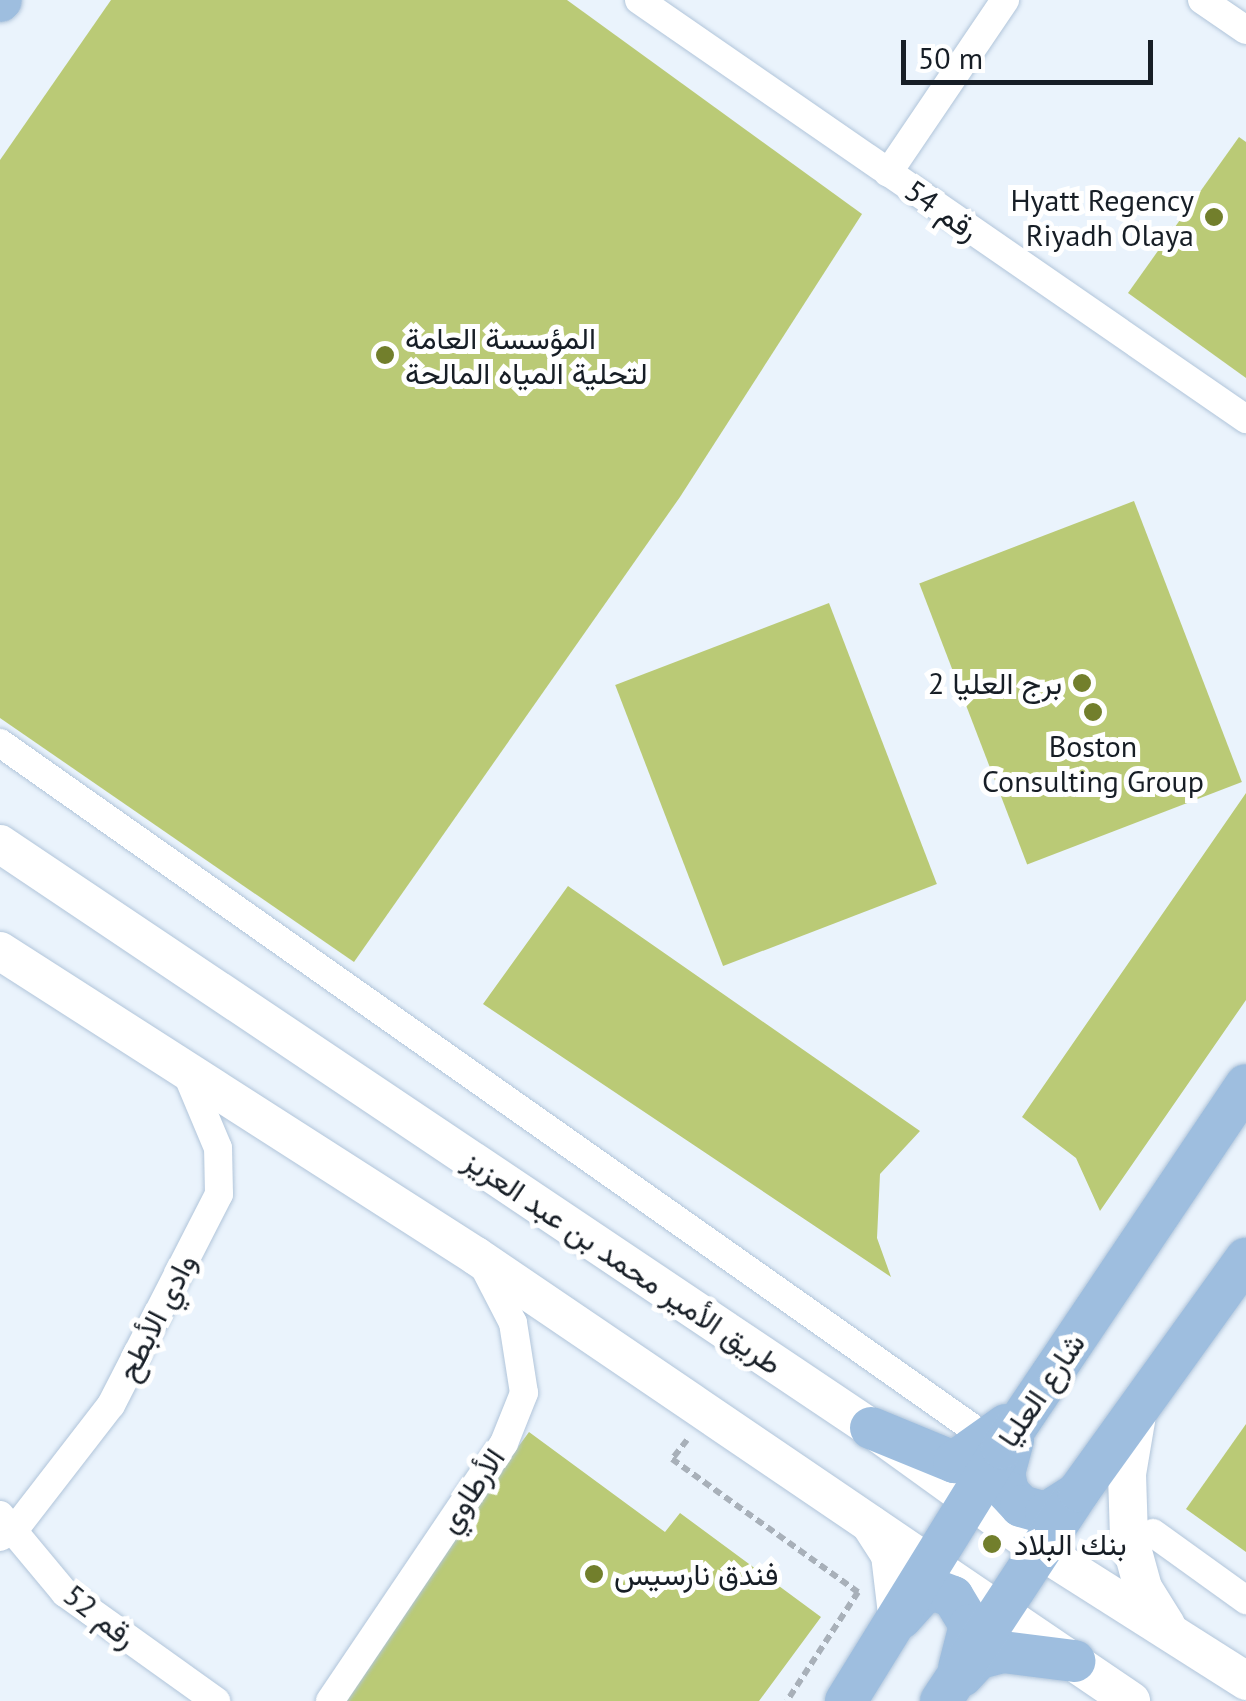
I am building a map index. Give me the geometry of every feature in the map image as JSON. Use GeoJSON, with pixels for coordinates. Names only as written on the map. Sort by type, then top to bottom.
{"type":"FeatureCollection","features":[{"type":"Feature","properties":{"kind":"main road","name":"طريق الأمير محمد بن عبد العزيز"},"geometry":{"type":"LineString","coordinates":[[0,844],[871,1428],[1043,1552],[1167,1627],[1246,1681]]}},
{"type":"Feature","properties":{"kind":"main road"},"geometry":{"type":"LineString","coordinates":[[6,959],[183,1066],[480,1260],[863,1514],[1002,1616],[1131,1701]]}},
{"type":"Feature","properties":{"kind":"main road","name":"شارع العليا"},"geometry":{"type":"LineString","coordinates":[[846,1701],[972,1500],[1019,1415],[1246,1085]]}},
{"type":"Feature","properties":{"kind":"main road"},"geometry":{"type":"LineString","coordinates":[[948,1692],[1002,1616],[1076,1494],[1246,1259]]}},
{"type":"Feature","properties":{"kind":"main road"},"geometry":{"type":"LineString","coordinates":[[1138,1406],[1127,1474],[1129,1538],[1143,1588],[1167,1627]]}},
{"type":"Feature","properties":{"kind":"main road"},"geometry":{"type":"LineString","coordinates":[[871,1428],[954,1462],[1019,1415]]}},
{"type":"Feature","properties":{"kind":"main road"},"geometry":{"type":"LineString","coordinates":[[1019,1415],[1004,1473],[1008,1492],[1021,1506],[1046,1512],[1076,1494]]}},
{"type":"Feature","properties":{"kind":"main road"},"geometry":{"type":"LineString","coordinates":[[863,1514],[899,1526],[934,1524],[948,1502],[933,1472]]}},
{"type":"Feature","properties":{"kind":"main road"},"geometry":{"type":"LineString","coordinates":[[863,1514],[890,1555],[898,1622]]}},
{"type":"Feature","properties":{"kind":"main road"},"geometry":{"type":"LineString","coordinates":[[1070,1658],[1030,1621],[1031,1592],[1064,1579],[1109,1594]]}},
{"type":"Feature","properties":{"kind":"main road"},"geometry":{"type":"LineString","coordinates":[[898,1622],[935,1590],[963,1606],[969,1640],[948,1692]]}},
{"type":"Feature","properties":{"kind":"main road"},"geometry":{"type":"LineString","coordinates":[[948,1692],[979,1658],[1002,1652],[1070,1658]]}},
{"type":"Feature","properties":{"kind":"street","name":"رقم 54"},"geometry":{"type":"LineString","coordinates":[[638,0],[1246,420]]}},
{"type":"Feature","properties":{"kind":"street"},"geometry":{"type":"LineString","coordinates":[[888,173],[1006,0]]}},
{"type":"Feature","properties":{"kind":"street"},"geometry":{"type":"LineString","coordinates":[[1202,0],[1246,30]]}},
{"type":"Feature","properties":{"kind":"street"},"geometry":{"type":"LineString","coordinates":[[0,743],[1019,1415]]}},
{"type":"Feature","properties":{"kind":"street","name":"وادي الأبطح"},"geometry":{"type":"LineString","coordinates":[[5,1527],[111,1404],[219,1194],[218,1148],[183,1066]]}},
{"type":"Feature","properties":{"kind":"street","name":"الأرطاوي"},"geometry":{"type":"LineString","coordinates":[[330,1701],[504,1443],[524,1392],[513,1322],[480,1260]]}},
{"type":"Feature","properties":{"kind":"street","name":"رقم 52"},"geometry":{"type":"LineString","coordinates":[[5,1527],[64,1593],[216,1701]]}},
{"type":"Feature","properties":{"kind":"street"},"geometry":{"type":"LineString","coordinates":[[1153,1533],[1246,1600]]}},
{"type":"Feature","properties":{"kind":"path"},"geometry":{"type":"LineString","coordinates":[[694,1431],[672,1459],[858,1592],[787,1701]]}},
{"type":"Feature","properties":{"kind":"building","name":"المؤسسة العامة لتحلية المياه المالحة"},"geometry":{"type":"Polygon","coordinates":[[[111,0],[567,0],[862,214],[680,497],[354,962],[0,718],[0,160],[111,0]]]}},
{"type":"Feature","properties":{"kind":"building","name":"Hyatt Regency Riyadh Olaya"},"geometry":{"type":"Polygon","coordinates":[[[1239,137],[1246,142],[1246,378],[1128,293],[1239,137]]]}},
{"type":"Feature","properties":{"kind":"building","name":"برج العليا 2"},"geometry":{"type":"Polygon","coordinates":[[[1134,501],[1242,782],[1027,864],[919,583],[1134,501]]]}},
{"type":"Feature","properties":{"kind":"building","name":"برج العليا 2"},"geometry":{"type":"Polygon","coordinates":[[[829,603],[937,884],[723,966],[615,685],[829,603]]]}},
{"type":"Feature","properties":{"kind":"building"},"geometry":{"type":"Polygon","coordinates":[[[1246,793],[1246,1000],[1100,1211],[1076,1158],[1022,1117],[1246,793]]]}},
{"type":"Feature","properties":{"kind":"building"},"geometry":{"type":"Polygon","coordinates":[[[568,886],[920,1131],[880,1174],[877,1238],[891,1277],[483,1004],[568,886]]]}},
{"type":"Feature","properties":{"kind":"building"},"geometry":{"type":"Polygon","coordinates":[[[1246,1424],[1246,1552],[1186,1509],[1246,1424]]]}},
{"type":"Feature","properties":{"kind":"building","name":"فندق نارسيس"},"geometry":{"type":"Polygon","coordinates":[[[529,1432],[665,1532],[680,1513],[821,1617],[759,1701],[333,1701],[529,1432]]]}},
{"type":"Feature","properties":{"kind":"place","name":"Hyatt Regency Riyadh Olaya"},"geometry":{"type":"Point","coordinates":[1214,217]}},
{"type":"Feature","properties":{"kind":"place","name":"المؤسسة العامة لتحلية المياه المالحة"},"geometry":{"type":"Point","coordinates":[385,355]}},
{"type":"Feature","properties":{"kind":"place","name":"برج العليا 2"},"geometry":{"type":"Point","coordinates":[1082,683]}},
{"type":"Feature","properties":{"kind":"place","name":"Boston Consulting Group"},"geometry":{"type":"Point","coordinates":[1093,712]}},
{"type":"Feature","properties":{"kind":"place","name":"بنك البلاد"},"geometry":{"type":"Point","coordinates":[992,1544]}},
{"type":"Feature","properties":{"kind":"place","name":"فندق نارسيس"},"geometry":{"type":"Point","coordinates":[594,1574]}}]}
